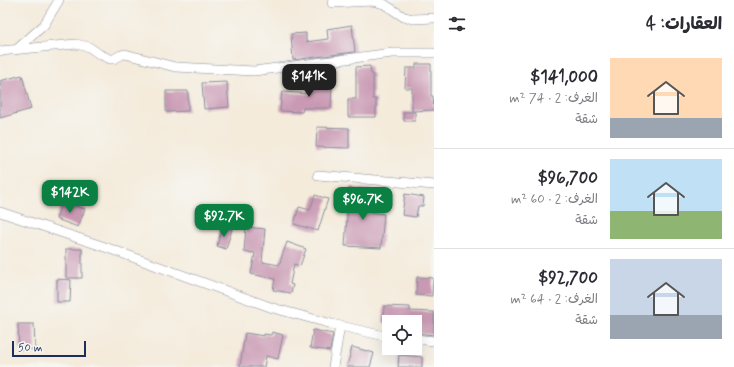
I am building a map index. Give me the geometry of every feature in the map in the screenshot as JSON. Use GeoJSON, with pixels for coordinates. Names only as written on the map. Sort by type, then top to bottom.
{"type":"FeatureCollection","features":[{"type":"Feature","properties":{"kind":"street"},"geometry":{"type":"LineString","coordinates":[[16,50],[44,25],[59,0]]}},
{"type":"Feature","properties":{"kind":"street"},"geometry":{"type":"LineString","coordinates":[[332,2],[372,1],[384,4],[404,17],[414,19],[434,18]]}},
{"type":"Feature","properties":{"kind":"street"},"geometry":{"type":"LineString","coordinates":[[0,51],[76,44],[89,47],[110,59],[114,59],[125,54],[175,67],[254,71],[392,53],[434,53]]}},
{"type":"Feature","properties":{"kind":"street"},"geometry":{"type":"LineString","coordinates":[[318,175],[434,184]]}},
{"type":"Feature","properties":{"kind":"street"},"geometry":{"type":"LineString","coordinates":[[0,212],[102,246],[273,308],[382,335]]}},
{"type":"Feature","properties":{"kind":"street"},"geometry":{"type":"LineString","coordinates":[[333,367],[340,326]]}},
{"type":"Feature","properties":{"kind":"street"},"geometry":{"type":"LineString","coordinates":[[422,340],[434,340]]}},
{"type":"Feature","properties":{"kind":"building"},"geometry":{"type":"Polygon","coordinates":[[[352,25],[355,52],[293,60],[291,34],[306,33],[306,42],[328,39],[327,29],[352,25]]]}},
{"type":"Feature","properties":{"kind":"building"},"geometry":{"type":"Polygon","coordinates":[[[416,64],[431,64],[431,96],[433,96],[434,110],[412,111],[412,88],[405,88],[406,68],[416,68],[416,64]]]}},
{"type":"Feature","properties":{"kind":"building"},"geometry":{"type":"Polygon","coordinates":[[[370,66],[371,74],[373,74],[373,99],[376,99],[376,117],[348,117],[348,99],[356,99],[356,67],[370,66]]]}},
{"type":"Feature","properties":{"kind":"building"},"geometry":{"type":"Polygon","coordinates":[[[22,75],[31,109],[0,118],[0,81],[22,75]]]}},
{"type":"Feature","properties":{"kind":"building"},"geometry":{"type":"Polygon","coordinates":[[[311,80],[332,81],[331,108],[303,108],[302,112],[280,111],[282,92],[311,94],[311,80]]]}},
{"type":"Feature","properties":{"kind":"building"},"geometry":{"type":"Polygon","coordinates":[[[227,82],[229,107],[204,109],[202,83],[227,82]]]}},
{"type":"Feature","properties":{"kind":"building"},"geometry":{"type":"Polygon","coordinates":[[[166,91],[188,91],[188,111],[166,112],[166,91]]]}},
{"type":"Feature","properties":{"kind":"building"},"geometry":{"type":"Polygon","coordinates":[[[403,112],[415,112],[415,121],[404,121],[403,112]]]}},
{"type":"Feature","properties":{"kind":"building"},"geometry":{"type":"Polygon","coordinates":[[[317,127],[349,128],[349,148],[316,147],[317,127]]]}},
{"type":"Feature","properties":{"kind":"building"},"geometry":{"type":"Polygon","coordinates":[[[349,188],[372,190],[370,212],[384,214],[381,248],[345,246],[349,188]]]}},
{"type":"Feature","properties":{"kind":"building"},"geometry":{"type":"Polygon","coordinates":[[[405,194],[424,197],[423,206],[418,206],[416,217],[402,215],[405,194]]]}},
{"type":"Feature","properties":{"kind":"building"},"geometry":{"type":"Polygon","coordinates":[[[315,195],[328,199],[318,231],[294,224],[299,207],[310,210],[315,195]]]}},
{"type":"Feature","properties":{"kind":"building"},"geometry":{"type":"Polygon","coordinates":[[[62,202],[85,209],[78,227],[56,219],[62,202]]]}},
{"type":"Feature","properties":{"kind":"building"},"geometry":{"type":"Polygon","coordinates":[[[222,227],[232,229],[226,249],[217,246],[222,227]]]}},
{"type":"Feature","properties":{"kind":"building"},"geometry":{"type":"Polygon","coordinates":[[[246,227],[265,229],[262,262],[279,265],[287,242],[306,249],[300,266],[294,264],[290,284],[293,285],[291,293],[273,290],[275,279],[251,274],[255,253],[244,252],[246,227]]]}},
{"type":"Feature","properties":{"kind":"building"},"geometry":{"type":"Polygon","coordinates":[[[66,249],[82,249],[82,278],[66,278],[66,249]]]}},
{"type":"Feature","properties":{"kind":"building"},"geometry":{"type":"Polygon","coordinates":[[[417,277],[433,278],[432,296],[416,295],[417,277]]]}},
{"type":"Feature","properties":{"kind":"building"},"geometry":{"type":"Polygon","coordinates":[[[57,279],[71,280],[70,302],[57,302],[57,279]]]}},
{"type":"Feature","properties":{"kind":"building"},"geometry":{"type":"Polygon","coordinates":[[[384,306],[410,307],[410,311],[434,312],[434,335],[422,334],[422,315],[383,315],[384,306]]]}},
{"type":"Feature","properties":{"kind":"building"},"geometry":{"type":"Polygon","coordinates":[[[18,324],[34,324],[35,349],[19,350],[18,324]]]}},
{"type":"Feature","properties":{"kind":"building"},"geometry":{"type":"Polygon","coordinates":[[[313,330],[333,334],[330,351],[310,348],[313,330]]]}},
{"type":"Feature","properties":{"kind":"building"},"geometry":{"type":"Polygon","coordinates":[[[272,332],[283,335],[278,359],[266,356],[264,367],[240,367],[245,333],[264,336],[264,334],[271,335],[272,332]]]}},
{"type":"Feature","properties":{"kind":"building"},"geometry":{"type":"Polygon","coordinates":[[[352,347],[374,353],[370,367],[347,367],[352,347]]]}},
{"type":"Feature","properties":{"kind":"building"},"geometry":{"type":"Polygon","coordinates":[[[399,355],[422,357],[422,367],[398,367],[399,355]]]}}]}
